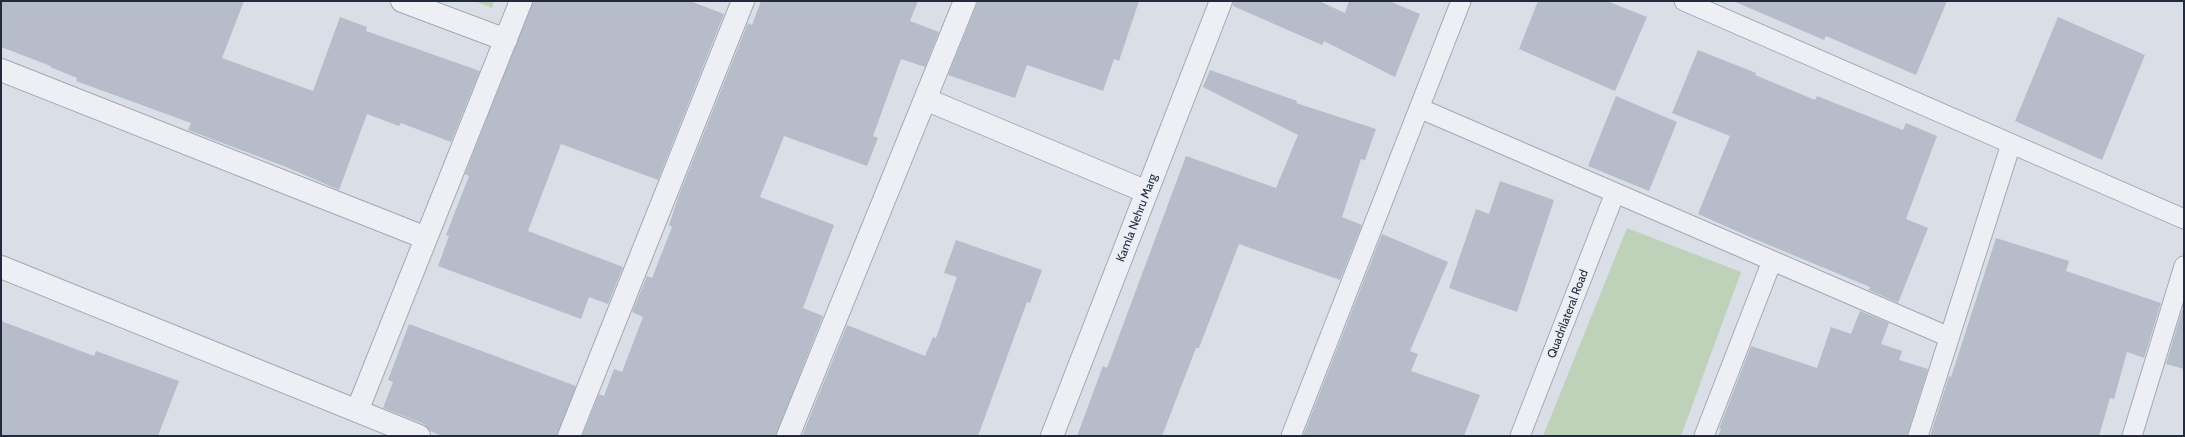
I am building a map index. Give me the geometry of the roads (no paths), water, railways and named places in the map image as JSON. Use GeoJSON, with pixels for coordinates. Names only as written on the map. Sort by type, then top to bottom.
{"type":"FeatureCollection","features":[{"type":"Feature","properties":{"kind":"street"},"geometry":{"type":"LineString","coordinates":[[402,1],[506,40]]}},
{"type":"Feature","properties":{"kind":"street"},"geometry":{"type":"LineString","coordinates":[[357,411],[521,1]]}},
{"type":"Feature","properties":{"kind":"street"},"geometry":{"type":"LineString","coordinates":[[569,436],[742,1]]}},
{"type":"Feature","properties":{"kind":"street"},"geometry":{"type":"LineString","coordinates":[[788,436],[965,1]]}},
{"type":"Feature","properties":{"kind":"street","name":"Kamla Nehru Marg"},"geometry":{"type":"LineString","coordinates":[[1052,436],[1221,1]]}},
{"type":"Feature","properties":{"kind":"street"},"geometry":{"type":"LineString","coordinates":[[1,70],[426,238]]}},
{"type":"Feature","properties":{"kind":"street"},"geometry":{"type":"LineString","coordinates":[[925,99],[1147,192]]}},
{"type":"Feature","properties":{"kind":"street"},"geometry":{"type":"LineString","coordinates":[[1,267],[419,436]]}},
{"type":"Feature","properties":{"kind":"lane"},"geometry":{"type":"LineString","coordinates":[[1291,436],[1461,1]]}},
{"type":"Feature","properties":{"kind":"lane"},"geometry":{"type":"LineString","coordinates":[[1684,1],[2184,219]]}},
{"type":"Feature","properties":{"kind":"lane"},"geometry":{"type":"LineString","coordinates":[[1419,108],[1950,337]]}},
{"type":"Feature","properties":{"kind":"lane"},"geometry":{"type":"LineString","coordinates":[[1918,436],[2011,144]]}},
{"type":"Feature","properties":{"kind":"lane","name":"Quadrilateral Road"},"geometry":{"type":"LineString","coordinates":[[1520,436],[1615,192]]}},
{"type":"Feature","properties":{"kind":"lane"},"geometry":{"type":"LineString","coordinates":[[1704,436],[1772,261]]}},
{"type":"Feature","properties":{"kind":"lane"},"geometry":{"type":"LineString","coordinates":[[2132,436],[2184,266]]}}]}
